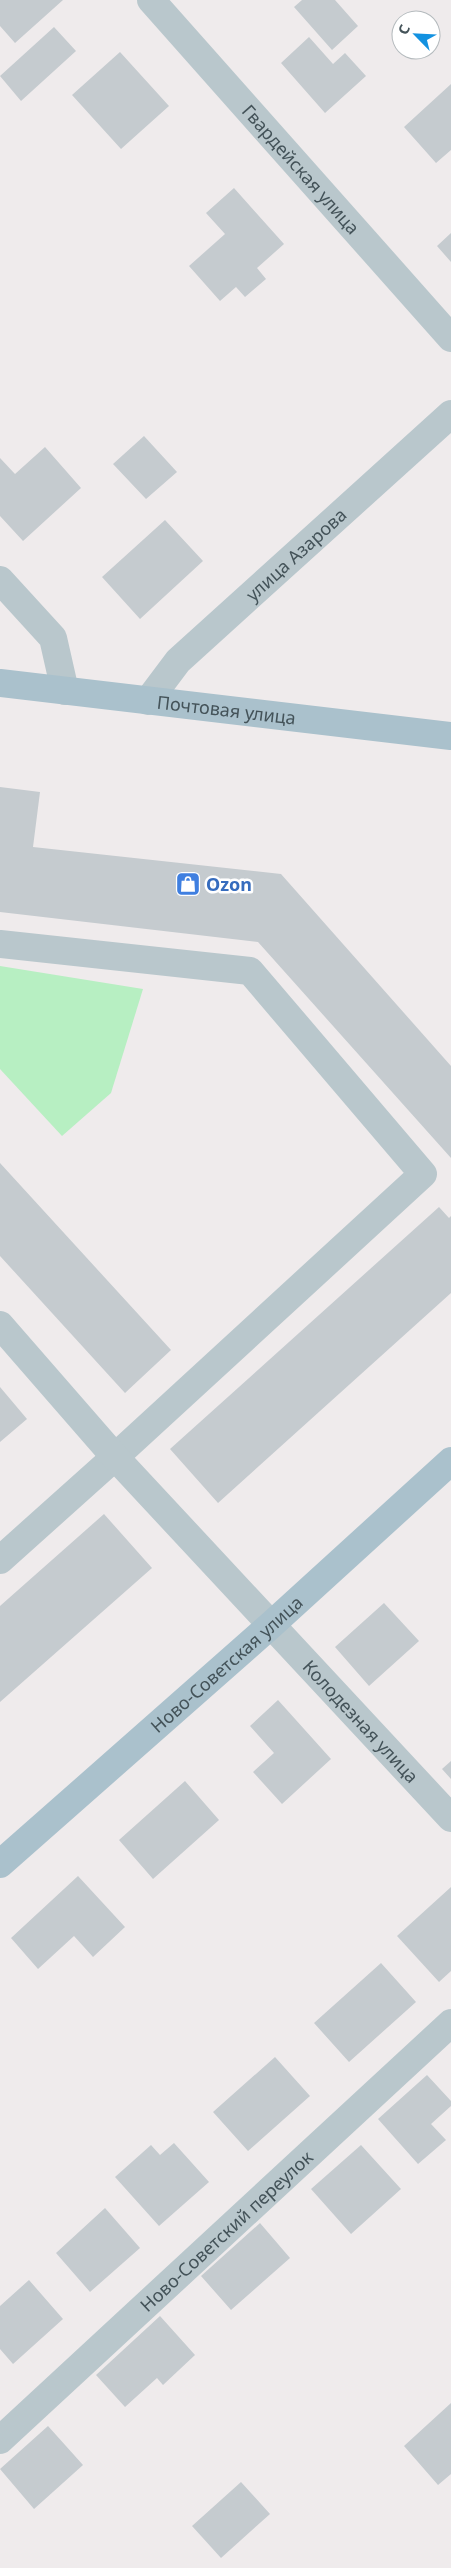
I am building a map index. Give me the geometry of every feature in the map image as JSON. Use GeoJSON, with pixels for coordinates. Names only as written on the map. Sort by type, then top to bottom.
{"type":"FeatureCollection","features":[{"type":"Feature","properties":{"kind":"main road","name":"Почтовая улица"},"geometry":{"type":"LineString","coordinates":[[0,683],[451,736]]}},
{"type":"Feature","properties":{"kind":"main road","name":"Ново-Советская улица"},"geometry":{"type":"LineString","coordinates":[[0,1864],[271,1625],[451,1461]]}},
{"type":"Feature","properties":{"kind":"street","name":"Гвардейская улица"},"geometry":{"type":"LineString","coordinates":[[151,0],[451,338]]}},
{"type":"Feature","properties":{"kind":"street","name":"улица Азарова"},"geometry":{"type":"LineString","coordinates":[[148,701],[178,661],[451,414]]}},
{"type":"Feature","properties":{"kind":"street"},"geometry":{"type":"LineString","coordinates":[[0,580],[53,638],[65,691]]}},
{"type":"Feature","properties":{"kind":"street"},"geometry":{"type":"LineString","coordinates":[[0,944],[250,971],[424,1174],[0,1560]]}},
{"type":"Feature","properties":{"kind":"street","name":"Колодезная улица"},"geometry":{"type":"LineString","coordinates":[[0,1325],[115,1457],[451,1818]]}},
{"type":"Feature","properties":{"kind":"street","name":"Ново-Советский переулок"},"geometry":{"type":"LineString","coordinates":[[0,2440],[451,2023]]}},
{"type":"Feature","properties":{"kind":"green space"},"geometry":{"type":"Polygon","coordinates":[[[0,966],[143,989],[111,1093],[62,1136],[0,1069],[0,966]]]}},
{"type":"Feature","properties":{"kind":"building"},"geometry":{"type":"Polygon","coordinates":[[[0,0],[63,0],[15,43],[0,26],[0,0]]]}},
{"type":"Feature","properties":{"kind":"building"},"geometry":{"type":"Polygon","coordinates":[[[302,0],[335,0],[358,26],[332,50],[294,7],[302,0]]]}},
{"type":"Feature","properties":{"kind":"building"},"geometry":{"type":"Polygon","coordinates":[[[54,27],[76,51],[21,101],[0,76],[54,27]]]}},
{"type":"Feature","properties":{"kind":"building"},"geometry":{"type":"Polygon","coordinates":[[[309,37],[333,64],[345,53],[366,76],[325,113],[281,63],[309,37]]]}},
{"type":"Feature","properties":{"kind":"building"},"geometry":{"type":"Polygon","coordinates":[[[120,52],[169,106],[121,149],[72,95],[120,52]]]}},
{"type":"Feature","properties":{"kind":"building"},"geometry":{"type":"Polygon","coordinates":[[[451,84],[451,150],[436,163],[404,127],[451,84]]]}},
{"type":"Feature","properties":{"kind":"building"},"geometry":{"type":"Polygon","coordinates":[[[234,188],[284,244],[257,268],[266,279],[245,297],[236,287],[220,301],[189,266],[225,234],[206,213],[234,188]]]}},
{"type":"Feature","properties":{"kind":"building"},"geometry":{"type":"Polygon","coordinates":[[[451,233],[451,262],[437,246],[451,233]]]}},
{"type":"Feature","properties":{"kind":"building"},"geometry":{"type":"Polygon","coordinates":[[[144,436],[177,472],[146,499],[113,464],[144,436]]]}},
{"type":"Feature","properties":{"kind":"building"},"geometry":{"type":"Polygon","coordinates":[[[45,447],[81,488],[23,541],[0,516],[0,458],[15,474],[45,447]]]}},
{"type":"Feature","properties":{"kind":"building"},"geometry":{"type":"Polygon","coordinates":[[[165,520],[203,561],[140,619],[102,577],[165,520]]]}},
{"type":"Feature","properties":{"kind":"building"},"geometry":{"type":"Polygon","coordinates":[[[0,787],[40,792],[33,847],[281,874],[451,1066],[451,1158],[258,942],[0,912],[0,787]]]}},
{"type":"Feature","properties":{"kind":"building"},"geometry":{"type":"Polygon","coordinates":[[[0,1163],[171,1350],[125,1393],[0,1256],[0,1163]]]}},
{"type":"Feature","properties":{"kind":"building"},"geometry":{"type":"Polygon","coordinates":[[[439,1207],[449,1218],[451,1216],[451,1293],[218,1503],[170,1449],[439,1207]]]}},
{"type":"Feature","properties":{"kind":"building"},"geometry":{"type":"Polygon","coordinates":[[[0,1387],[27,1419],[0,1442],[0,1387]]]}},
{"type":"Feature","properties":{"kind":"building"},"geometry":{"type":"Polygon","coordinates":[[[104,1514],[152,1568],[0,1702],[0,1606],[104,1514]]]}},
{"type":"Feature","properties":{"kind":"building"},"geometry":{"type":"Polygon","coordinates":[[[384,1603],[419,1641],[369,1686],[335,1647],[384,1603]]]}},
{"type":"Feature","properties":{"kind":"building"},"geometry":{"type":"Polygon","coordinates":[[[278,1700],[331,1759],[282,1804],[253,1772],[274,1753],[250,1726],[278,1700]]]}},
{"type":"Feature","properties":{"kind":"building"},"geometry":{"type":"Polygon","coordinates":[[[451,1761],[451,1779],[442,1769],[451,1761]]]}},
{"type":"Feature","properties":{"kind":"building"},"geometry":{"type":"Polygon","coordinates":[[[185,1781],[219,1820],[153,1879],[119,1840],[185,1781]]]}},
{"type":"Feature","properties":{"kind":"building"},"geometry":{"type":"Polygon","coordinates":[[[78,1876],[125,1927],[93,1957],[74,1936],[38,1969],[11,1938],[78,1876]]]}},
{"type":"Feature","properties":{"kind":"building"},"geometry":{"type":"Polygon","coordinates":[[[451,1887],[451,1971],[439,1982],[397,1936],[451,1887]]]}},
{"type":"Feature","properties":{"kind":"building"},"geometry":{"type":"Polygon","coordinates":[[[381,1963],[416,2002],[349,2062],[314,2023],[381,1963]]]}},
{"type":"Feature","properties":{"kind":"building"},"geometry":{"type":"Polygon","coordinates":[[[275,2057],[310,2096],[248,2151],[213,2112],[275,2057]]]}},
{"type":"Feature","properties":{"kind":"building"},"geometry":{"type":"Polygon","coordinates":[[[427,2075],[451,2101],[451,2106],[431,2124],[446,2140],[418,2164],[378,2119],[427,2075]]]}},
{"type":"Feature","properties":{"kind":"building"},"geometry":{"type":"Polygon","coordinates":[[[174,2143],[209,2182],[159,2226],[115,2177],[151,2145],[160,2155],[174,2143]]]}},
{"type":"Feature","properties":{"kind":"building"},"geometry":{"type":"Polygon","coordinates":[[[361,2145],[401,2189],[351,2234],[311,2189],[361,2145]]]}},
{"type":"Feature","properties":{"kind":"building"},"geometry":{"type":"Polygon","coordinates":[[[105,2208],[140,2248],[90,2292],[56,2253],[105,2208]]]}},
{"type":"Feature","properties":{"kind":"building"},"geometry":{"type":"Polygon","coordinates":[[[260,2223],[290,2258],[231,2310],[201,2276],[260,2223]]]}},
{"type":"Feature","properties":{"kind":"building"},"geometry":{"type":"Polygon","coordinates":[[[29,2280],[63,2319],[13,2364],[0,2349],[0,2306],[29,2280]]]}},
{"type":"Feature","properties":{"kind":"building"},"geometry":{"type":"Polygon","coordinates":[[[160,2316],[195,2355],[163,2385],[157,2378],[125,2407],[96,2375],[160,2316]]]}},
{"type":"Feature","properties":{"kind":"building"},"geometry":{"type":"Polygon","coordinates":[[[451,2403],[451,2474],[438,2485],[404,2446],[451,2403]]]}},
{"type":"Feature","properties":{"kind":"building"},"geometry":{"type":"Polygon","coordinates":[[[48,2426],[83,2465],[34,2509],[0,2469],[48,2426]]]}},
{"type":"Feature","properties":{"kind":"building"},"geometry":{"type":"Polygon","coordinates":[[[241,2482],[270,2514],[221,2558],[192,2526],[241,2482]]]}},
{"type":"Feature","properties":{"kind":"place","name":"Ozon"},"geometry":{"type":"Point","coordinates":[188,884]}}]}
